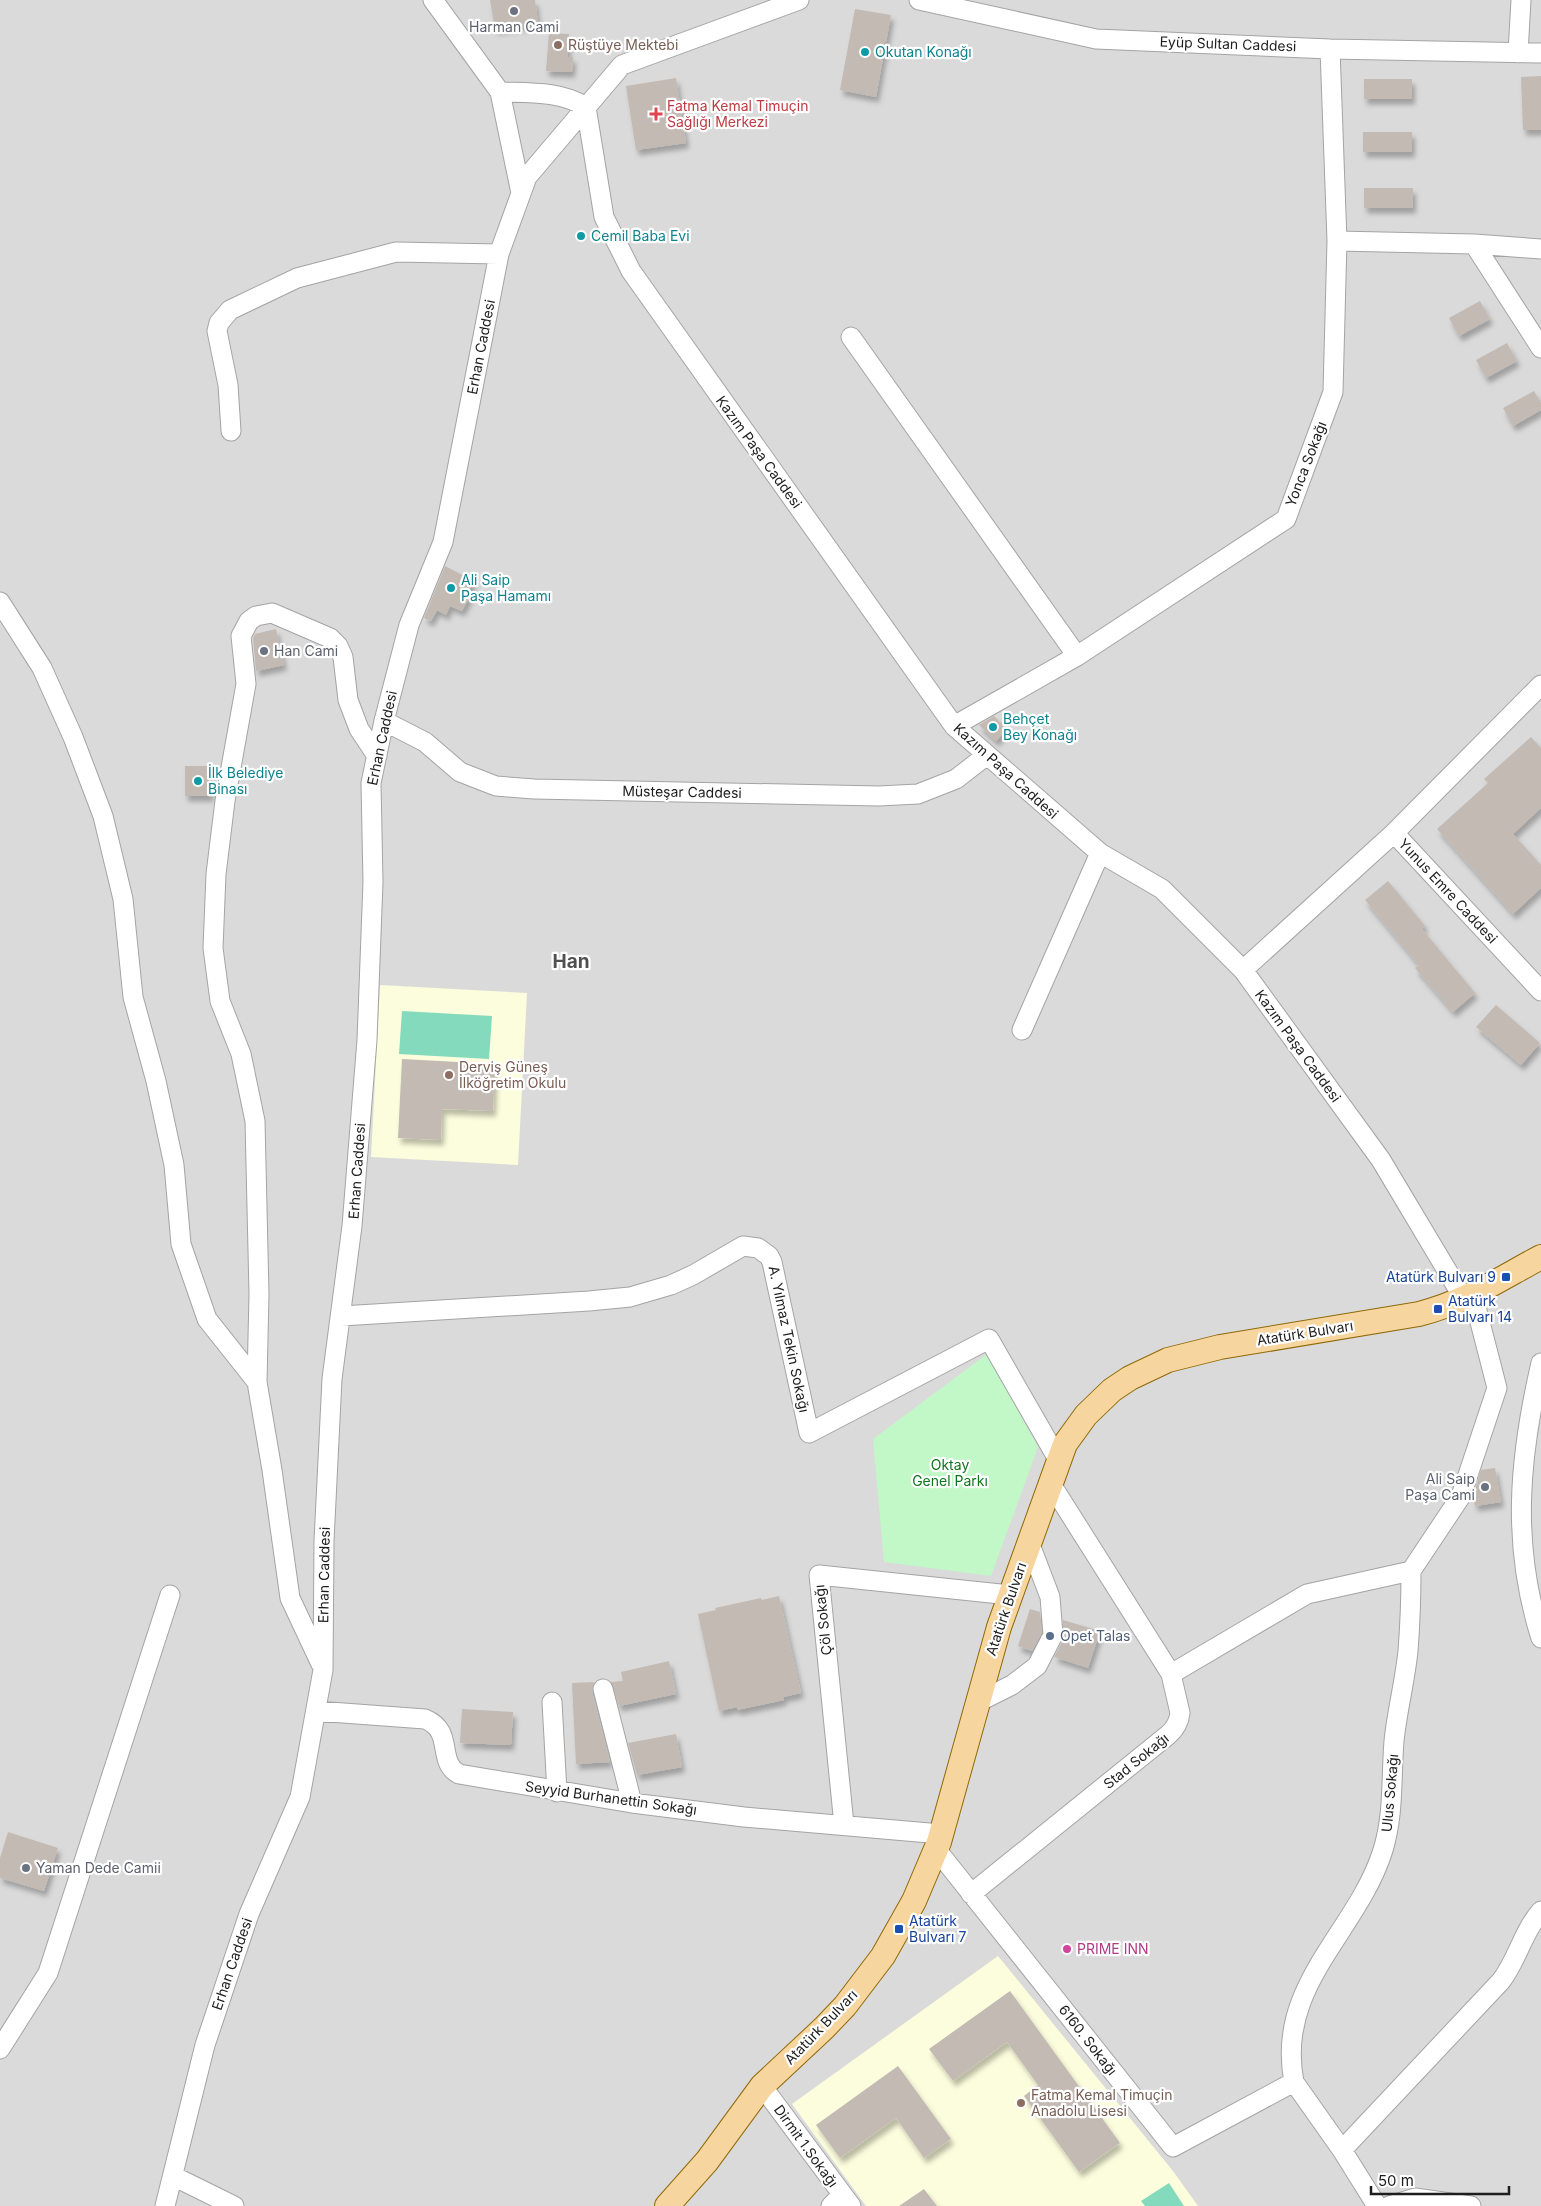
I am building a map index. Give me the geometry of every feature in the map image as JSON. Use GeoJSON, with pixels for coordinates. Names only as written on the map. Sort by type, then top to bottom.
{"type":"FeatureCollection","features":[{"type":"Feature","properties":{"kind":"main road","name":"Atatürk Bulvarı"},"geometry":{"type":"LineString","coordinates":[[667,2206],[707,2161],[762,2086],[824,2028],[865,1981],[903,1922],[924,1879],[939,1841],[976,1703],[1010,1595],[1065,1444],[1098,1402],[1124,1382],[1148,1368],[1182,1356],[1220,1347],[1419,1314],[1468,1298],[1541,1257]]}},
{"type":"Feature","properties":{"kind":"street"},"geometry":{"type":"LineString","coordinates":[[433,0],[500,92],[522,193]]}},
{"type":"Feature","properties":{"kind":"street"},"geometry":{"type":"LineString","coordinates":[[500,92],[557,95],[568,97],[586,107],[622,65],[798,0]]}},
{"type":"Feature","properties":{"kind":"street","name":"Eyüp Sultan Caddesi"},"geometry":{"type":"LineString","coordinates":[[919,0],[1096,39],[1330,49],[1541,52]]}},
{"type":"Feature","properties":{"kind":"street"},"geometry":{"type":"LineString","coordinates":[[1518,53],[1521,0]]}},
{"type":"Feature","properties":{"kind":"street","name":"Yonca Sokağı"},"geometry":{"type":"LineString","coordinates":[[954,726],[1077,656],[1286,519],[1333,392],[1337,242],[1330,49]]}},
{"type":"Feature","properties":{"kind":"street","name":"Erhan Caddesi"},"geometry":{"type":"LineString","coordinates":[[165,2206],[205,2045],[249,1914],[300,1797],[323,1670],[324,1541],[332,1379],[352,1226],[367,1040],[373,882],[371,784],[384,721],[409,626],[443,542],[498,254],[527,177],[586,107]]}},
{"type":"Feature","properties":{"kind":"street","name":"Kazım Paşa Caddesi"},"geometry":{"type":"LineString","coordinates":[[586,107],[604,217],[631,271],[954,726],[1100,853],[1162,889],[1243,970],[1380,1160],[1468,1298],[1498,1388],[1461,1496],[1411,1571]]}},
{"type":"Feature","properties":{"kind":"street"},"geometry":{"type":"LineString","coordinates":[[1337,242],[1474,244],[1541,249]]}},
{"type":"Feature","properties":{"kind":"street"},"geometry":{"type":"LineString","coordinates":[[1474,244],[1541,348]]}},
{"type":"Feature","properties":{"kind":"street"},"geometry":{"type":"LineString","coordinates":[[231,432],[228,385],[217,331],[219,323],[230,310],[296,278],[396,252],[498,254]]}},
{"type":"Feature","properties":{"kind":"street"},"geometry":{"type":"LineString","coordinates":[[851,337],[1077,656]]}},
{"type":"Feature","properties":{"kind":"street"},"geometry":{"type":"LineString","coordinates":[[0,602],[42,668],[73,736],[103,816],[123,899],[133,997],[156,1080],[174,1165],[181,1244],[207,1319],[257,1382]]}},
{"type":"Feature","properties":{"kind":"street"},"geometry":{"type":"LineString","coordinates":[[323,1670],[290,1598],[272,1470],[257,1382],[259,1294],[255,1121],[241,1054],[220,1001],[213,948],[216,874],[225,801],[246,684],[241,636],[249,621],[263,613],[272,613],[320,632],[334,642],[343,657],[348,700],[359,729],[377,756]]}},
{"type":"Feature","properties":{"kind":"street","name":"Yunus Emre Caddesi"},"geometry":{"type":"LineString","coordinates":[[1541,685],[1394,833],[1541,991]]}},
{"type":"Feature","properties":{"kind":"street","name":"Müsteşar Caddesi"},"geometry":{"type":"LineString","coordinates":[[384,721],[425,742],[460,772],[496,786],[534,789],[879,796],[918,794],[956,780],[987,755]]}},
{"type":"Feature","properties":{"kind":"street"},"geometry":{"type":"LineString","coordinates":[[1243,970],[1394,833]]}},
{"type":"Feature","properties":{"kind":"street"},"geometry":{"type":"LineString","coordinates":[[1022,1030],[1100,853]]}},
{"type":"Feature","properties":{"kind":"street","name":"A. Yılmaz Tekin Sokağı"},"geometry":{"type":"LineString","coordinates":[[341,1316],[630,1297],[671,1285],[715,1263],[735,1249],[751,1246],[764,1251],[772,1262],[809,1434],[989,1339],[1059,1461]]}},
{"type":"Feature","properties":{"kind":"street"},"geometry":{"type":"LineString","coordinates":[[1541,1363],[1527,1440],[1521,1512],[1522,1546],[1528,1589],[1541,1638]]}},
{"type":"Feature","properties":{"kind":"street","name":"Stad Sokağı"},"geometry":{"type":"LineString","coordinates":[[972,1894],[1174,1730],[1180,1713],[1171,1674],[1051,1484]]}},
{"type":"Feature","properties":{"kind":"street"},"geometry":{"type":"LineString","coordinates":[[976,1703],[1012,1685],[1037,1666],[1053,1635],[1050,1597],[1030,1542]]}},
{"type":"Feature","properties":{"kind":"street"},"geometry":{"type":"LineString","coordinates":[[1171,1674],[1307,1594],[1411,1571]]}},
{"type":"Feature","properties":{"kind":"street","name":"Ulus Sokağı"},"geometry":{"type":"LineString","coordinates":[[1294,2082],[1291,2043],[1305,1993],[1323,1957],[1368,1888],[1388,1830],[1394,1776],[1394,1742],[1408,1652],[1411,1571]]}},
{"type":"Feature","properties":{"kind":"street","name":"Çöl Sokağı"},"geometry":{"type":"LineString","coordinates":[[844,1825],[819,1575],[1010,1595]]}},
{"type":"Feature","properties":{"kind":"street"},"geometry":{"type":"LineString","coordinates":[[0,2049],[48,1973],[170,1595]]}},
{"type":"Feature","properties":{"kind":"street"},"geometry":{"type":"LineString","coordinates":[[603,1689],[632,1803]]}},
{"type":"Feature","properties":{"kind":"street"},"geometry":{"type":"LineString","coordinates":[[552,1702],[557,1792]]}},
{"type":"Feature","properties":{"kind":"street","name":"Seyyid Burhanettin Sokağı"},"geometry":{"type":"LineString","coordinates":[[316,1711],[425,1719],[441,1732],[448,1762],[455,1772],[557,1792],[632,1803],[744,1817],[844,1825],[939,1841]]}},
{"type":"Feature","properties":{"kind":"street","name":"6160. Sokağı"},"geometry":{"type":"LineString","coordinates":[[939,1841],[972,1894],[1173,2147],[1294,2082]]}},
{"type":"Feature","properties":{"kind":"street"},"geometry":{"type":"LineString","coordinates":[[1342,2150],[1500,1981],[1514,1959],[1525,1932],[1541,1911]]}},
{"type":"Feature","properties":{"kind":"street"},"geometry":{"type":"LineString","coordinates":[[1294,2082],[1342,2150],[1377,2206]]}},
{"type":"Feature","properties":{"kind":"street","name":"Dirmit 1.Sokağı"},"geometry":{"type":"LineString","coordinates":[[762,2086],[844,2203]]}},
{"type":"Feature","properties":{"kind":"street"},"geometry":{"type":"LineString","coordinates":[[173,2176],[234,2206]]}},
{"type":"Feature","properties":{"kind":"street"},"geometry":{"type":"LineString","coordinates":[[1389,2206],[1415,2198],[1471,2206]]}},
{"type":"Feature","properties":{"kind":"shaded area"},"geometry":{"type":"Polygon","coordinates":[[[0,0],[1541,0],[1541,2206],[0,2206],[0,0]]]}},
{"type":"Feature","properties":{"kind":"shaded area","name":"Derviş Güneş İlköğretim Okulu"},"geometry":{"type":"Polygon","coordinates":[[[380,985],[527,993],[518,1165],[371,1157],[380,985]]]}},
{"type":"Feature","properties":{"kind":"shaded area","name":"Fatma Kemal Timuçin Anadolu Lisesi"},"geometry":{"type":"Polygon","coordinates":[[[998,1956],[1173,2171],[1198,2206],[866,2206],[792,2104],[998,1956]]]}},
{"type":"Feature","properties":{"kind":"green space"},"geometry":{"type":"Polygon","coordinates":[[[402,1011],[492,1016],[489,1059],[399,1054],[402,1011]]]}},
{"type":"Feature","properties":{"kind":"green space","name":"Oktay Genel Parkı"},"geometry":{"type":"Polygon","coordinates":[[[987,1354],[1038,1447],[991,1576],[884,1562],[873,1439],[987,1354]]]}},
{"type":"Feature","properties":{"kind":"green space"},"geometry":{"type":"Polygon","coordinates":[[[1169,2183],[1184,2206],[1145,2206],[1141,2201],[1169,2183]]]}},
{"type":"Feature","properties":{"kind":"building","name":"Harman Cami"},"geometry":{"type":"Polygon","coordinates":[[[490,0],[535,0],[538,23],[495,29],[490,0]]]}},
{"type":"Feature","properties":{"kind":"building","name":"Okutan Konağı"},"geometry":{"type":"Polygon","coordinates":[[[855,9],[891,15],[876,97],[840,90],[855,9]]]}},
{"type":"Feature","properties":{"kind":"building","name":"Rüştüye Mektebi"},"geometry":{"type":"Polygon","coordinates":[[[549,33],[569,34],[567,57],[573,57],[572,72],[546,71],[549,33]]]}},
{"type":"Feature","properties":{"kind":"building"},"geometry":{"type":"Polygon","coordinates":[[[1541,76],[1541,130],[1523,130],[1521,77],[1541,76]]]}},
{"type":"Feature","properties":{"kind":"building","name":"Fatma Kemal Timuçin Sağlığı Merkezi"},"geometry":{"type":"Polygon","coordinates":[[[676,78],[686,143],[636,150],[626,86],[676,78]]]}},
{"type":"Feature","properties":{"kind":"building"},"geometry":{"type":"Polygon","coordinates":[[[1364,79],[1412,79],[1412,99],[1364,99],[1364,79]]]}},
{"type":"Feature","properties":{"kind":"building"},"geometry":{"type":"Polygon","coordinates":[[[1363,132],[1412,132],[1412,152],[1363,152],[1363,132]]]}},
{"type":"Feature","properties":{"kind":"building"},"geometry":{"type":"Polygon","coordinates":[[[1364,188],[1413,188],[1413,208],[1364,208],[1364,188]]]}},
{"type":"Feature","properties":{"kind":"building"},"geometry":{"type":"Polygon","coordinates":[[[1480,301],[1490,319],[1459,336],[1449,318],[1480,301]]]}},
{"type":"Feature","properties":{"kind":"building"},"geometry":{"type":"Polygon","coordinates":[[[1507,343],[1517,361],[1486,378],[1476,360],[1507,343]]]}},
{"type":"Feature","properties":{"kind":"building"},"geometry":{"type":"Polygon","coordinates":[[[1534,391],[1541,403],[1541,410],[1513,426],[1503,408],[1534,391]]]}},
{"type":"Feature","properties":{"kind":"building","name":"Ali Saip Paşa Hamamı"},"geometry":{"type":"Polygon","coordinates":[[[445,566],[474,581],[467,594],[470,596],[462,611],[450,606],[446,615],[437,610],[431,621],[424,618],[445,566]]]}},
{"type":"Feature","properties":{"kind":"building","name":"Han Cami"},"geometry":{"type":"Polygon","coordinates":[[[276,629],[284,665],[256,671],[253,638],[255,634],[276,629]]]}},
{"type":"Feature","properties":{"kind":"building","name":"Behçet Bey Konağı"},"geometry":{"type":"Polygon","coordinates":[[[994,716],[1007,729],[996,741],[979,725],[994,716]]]}},
{"type":"Feature","properties":{"kind":"building"},"geometry":{"type":"Polygon","coordinates":[[[1531,737],[1541,748],[1541,808],[1513,834],[1541,865],[1541,888],[1513,914],[1437,829],[1488,783],[1484,779],[1531,737]]]}},
{"type":"Feature","properties":{"kind":"building","name":"İlk Belediye Binası"},"geometry":{"type":"Polygon","coordinates":[[[185,766],[210,766],[211,796],[185,796],[185,766]]]}},
{"type":"Feature","properties":{"kind":"building"},"geometry":{"type":"Polygon","coordinates":[[[1388,881],[1425,926],[1422,929],[1475,993],[1453,1012],[1415,968],[1419,965],[1365,900],[1388,881]]]}},
{"type":"Feature","properties":{"kind":"building"},"geometry":{"type":"Polygon","coordinates":[[[1496,1005],[1540,1043],[1521,1065],[1476,1027],[1496,1005]]]}},
{"type":"Feature","properties":{"kind":"building"},"geometry":{"type":"Polygon","coordinates":[[[402,1059],[495,1064],[493,1111],[442,1109],[441,1140],[398,1138],[402,1059]]]}},
{"type":"Feature","properties":{"kind":"building","name":"Ali Saip Paşa Cami"},"geometry":{"type":"Polygon","coordinates":[[[1495,1468],[1501,1502],[1475,1506],[1473,1496],[1481,1470],[1495,1468]]]}},
{"type":"Feature","properties":{"kind":"building"},"geometry":{"type":"Polygon","coordinates":[[[779,1596],[801,1693],[783,1697],[784,1700],[737,1710],[737,1707],[719,1711],[698,1614],[716,1610],[715,1608],[779,1596]]]}},
{"type":"Feature","properties":{"kind":"building"},"geometry":{"type":"Polygon","coordinates":[[[1030,1609],[1040,1612],[1042,1633],[1032,1651],[1018,1646],[1030,1609]]]}},
{"type":"Feature","properties":{"kind":"building"},"geometry":{"type":"Polygon","coordinates":[[[1063,1620],[1100,1631],[1088,1668],[1054,1657],[1063,1640],[1063,1620]]]}},
{"type":"Feature","properties":{"kind":"building"},"geometry":{"type":"Polygon","coordinates":[[[669,1661],[676,1694],[619,1706],[611,1682],[623,1681],[621,1672],[669,1661]]]}},
{"type":"Feature","properties":{"kind":"building"},"geometry":{"type":"Polygon","coordinates":[[[594,1682],[592,1692],[610,1762],[576,1764],[572,1683],[594,1682]]]}},
{"type":"Feature","properties":{"kind":"building"},"geometry":{"type":"Polygon","coordinates":[[[462,1709],[513,1712],[511,1745],[460,1743],[462,1709]]]}},
{"type":"Feature","properties":{"kind":"building"},"geometry":{"type":"Polygon","coordinates":[[[676,1734],[682,1767],[637,1775],[628,1743],[676,1734]]]}},
{"type":"Feature","properties":{"kind":"building","name":"Yaman Dede Camii"},"geometry":{"type":"Polygon","coordinates":[[[8,1832],[58,1848],[44,1891],[0,1878],[0,1858],[8,1832]]]}},
{"type":"Feature","properties":{"kind":"building"},"geometry":{"type":"Polygon","coordinates":[[[1010,1991],[1120,2143],[1079,2172],[1024,2096],[1038,2085],[1007,2042],[953,2081],[929,2049],[1010,1991]]]}},
{"type":"Feature","properties":{"kind":"building"},"geometry":{"type":"Polygon","coordinates":[[[898,2066],[951,2139],[924,2158],[896,2118],[840,2158],[816,2125],[898,2066]]]}},
{"type":"Feature","properties":{"kind":"building"},"geometry":{"type":"Polygon","coordinates":[[[924,2189],[937,2206],[899,2206],[924,2189]]]}},
{"type":"Feature","properties":{"kind":"place","name":"Harman Cami"},"geometry":{"type":"Point","coordinates":[514,11]}},
{"type":"Feature","properties":{"kind":"place","name":"Rüştüye Mektebi"},"geometry":{"type":"Point","coordinates":[558,45]}},
{"type":"Feature","properties":{"kind":"place","name":"Okutan Konağı"},"geometry":{"type":"Point","coordinates":[865,52]}},
{"type":"Feature","properties":{"kind":"place","name":"Fatma Kemal Timuçin Sağlığı Merkezi"},"geometry":{"type":"Point","coordinates":[656,114]}},
{"type":"Feature","properties":{"kind":"place","name":"Cemil Baba Evi"},"geometry":{"type":"Point","coordinates":[581,236]}},
{"type":"Feature","properties":{"kind":"place","name":"Ali Saip Paşa Hamamı"},"geometry":{"type":"Point","coordinates":[451,588]}},
{"type":"Feature","properties":{"kind":"place","name":"Han Cami"},"geometry":{"type":"Point","coordinates":[264,651]}},
{"type":"Feature","properties":{"kind":"place","name":"Behçet Bey Konağı"},"geometry":{"type":"Point","coordinates":[993,727]}},
{"type":"Feature","properties":{"kind":"place","name":"İlk Belediye Binası"},"geometry":{"type":"Point","coordinates":[198,781]}},
{"type":"Feature","properties":{"kind":"place","name":"Derviş Güneş İlköğretim Okulu"},"geometry":{"type":"Point","coordinates":[449,1075]}},
{"type":"Feature","properties":{"kind":"place","name":"Atatürk Bulvarı 9"},"geometry":{"type":"Point","coordinates":[1506,1277]}},
{"type":"Feature","properties":{"kind":"place","name":"Atatürk Bulvarı 14"},"geometry":{"type":"Point","coordinates":[1438,1309]}},
{"type":"Feature","properties":{"kind":"place","name":"Ali Saip Paşa Cami"},"geometry":{"type":"Point","coordinates":[1485,1487]}},
{"type":"Feature","properties":{"kind":"place","name":"Opet Talas"},"geometry":{"type":"Point","coordinates":[1050,1636]}},
{"type":"Feature","properties":{"kind":"place","name":"Yaman Dede Camii"},"geometry":{"type":"Point","coordinates":[26,1868]}},
{"type":"Feature","properties":{"kind":"place","name":"Atatürk Bulvarı 7"},"geometry":{"type":"Point","coordinates":[899,1929]}},
{"type":"Feature","properties":{"kind":"place","name":"PRIME INN"},"geometry":{"type":"Point","coordinates":[1067,1949]}},
{"type":"Feature","properties":{"kind":"place","name":"Fatma Kemal Timuçin Anadolu Lisesi"},"geometry":{"type":"Point","coordinates":[1021,2103]}},
{"type":"Feature","properties":{"kind":"district","name":"Han"},"geometry":{"type":"Point","coordinates":[571,961]}}]}
